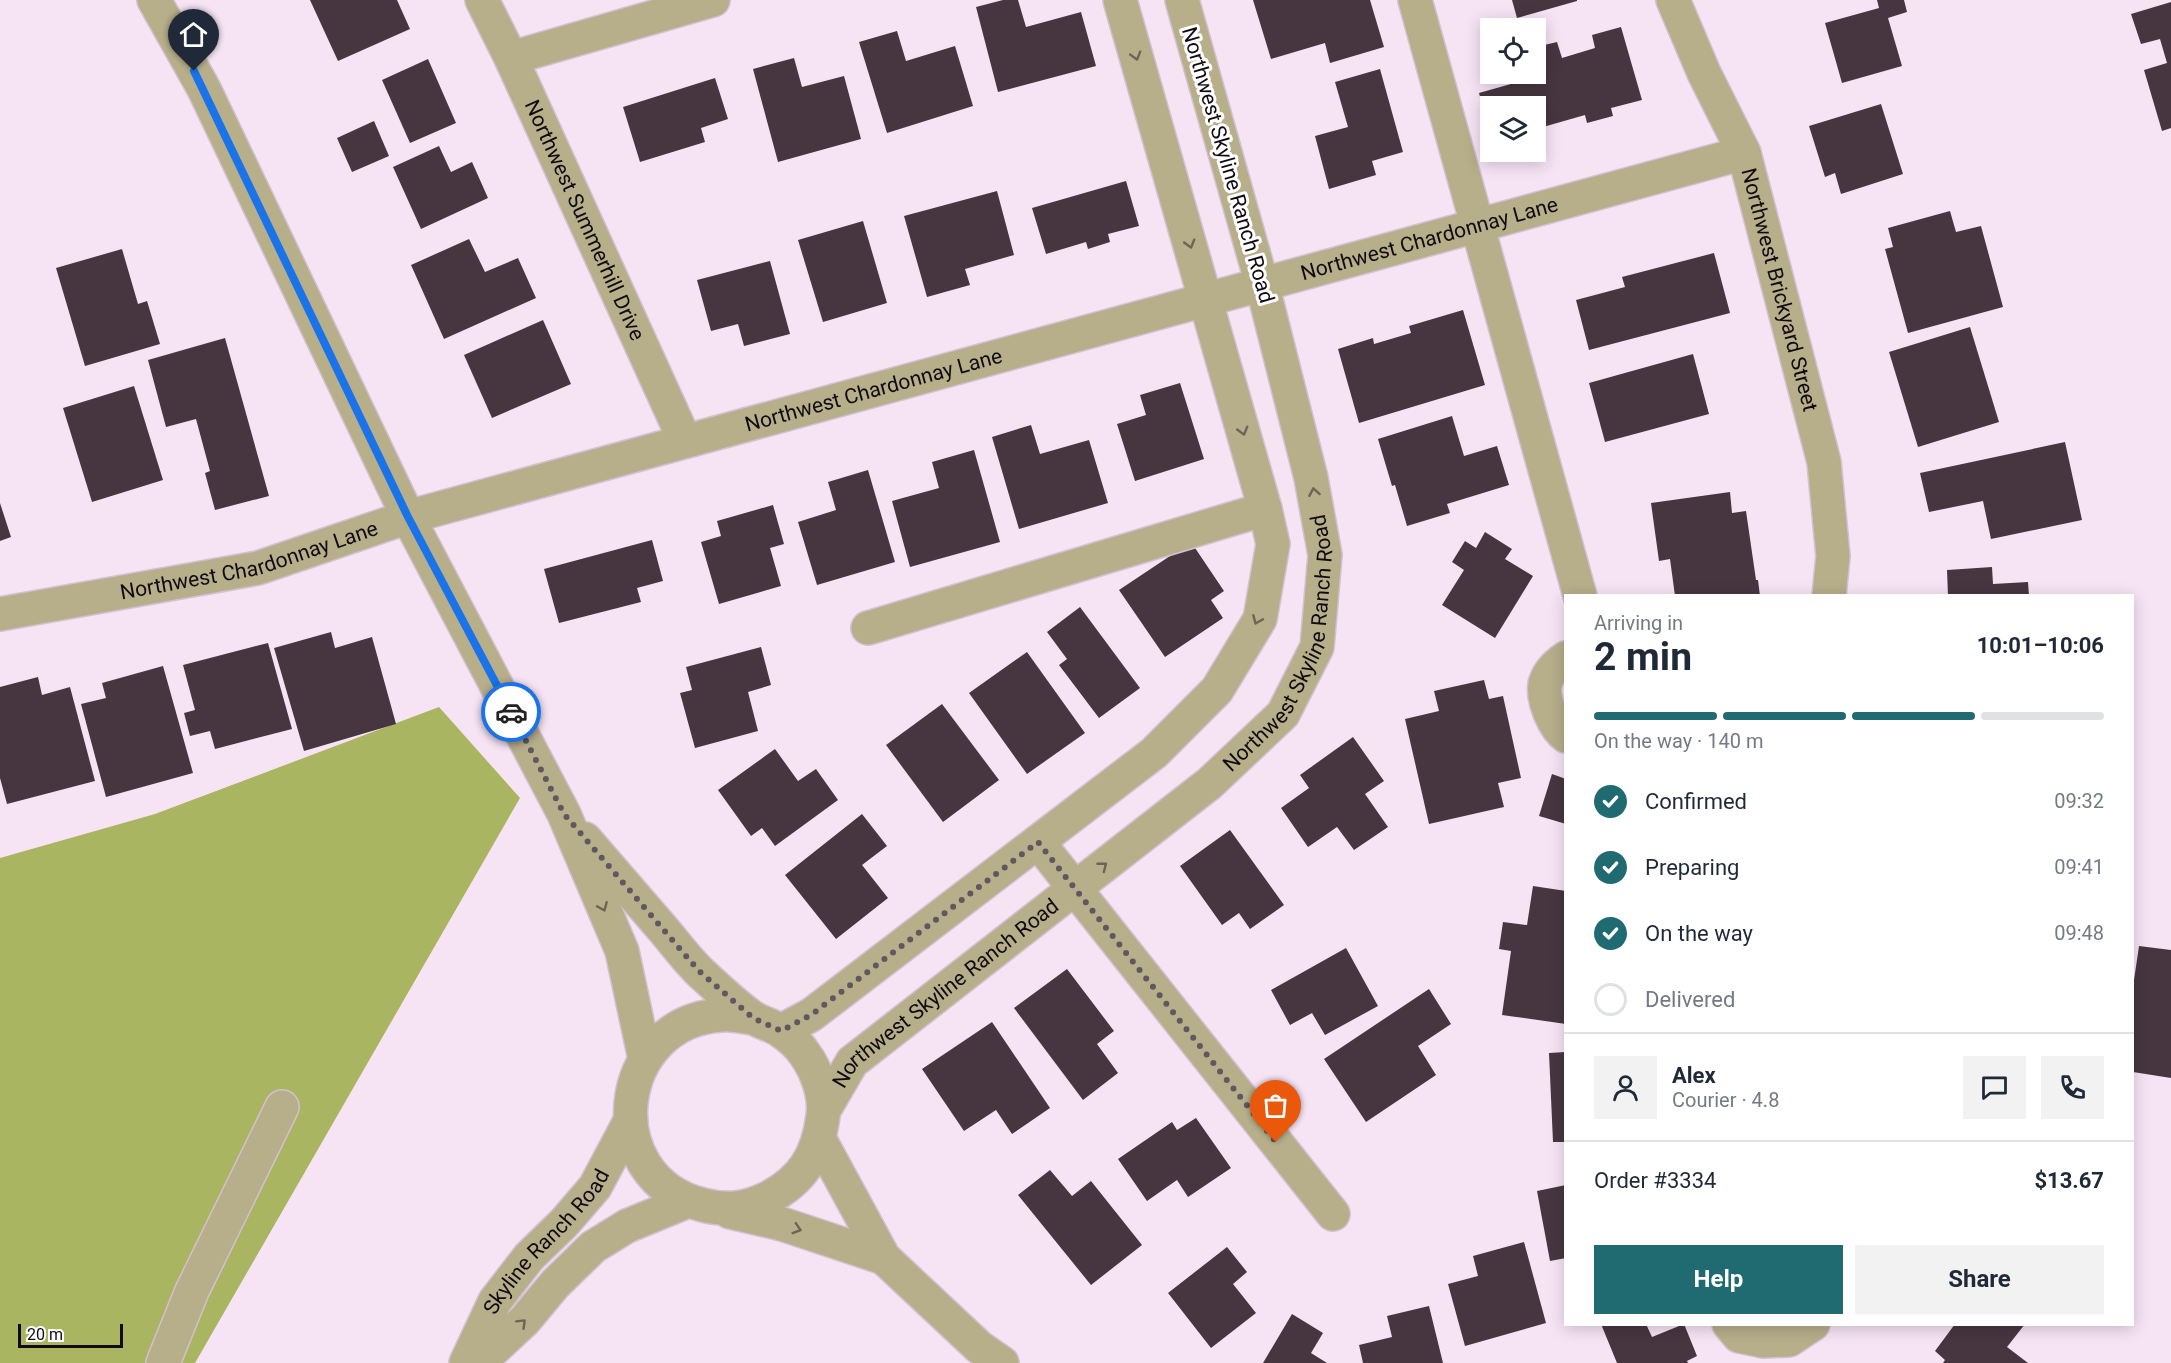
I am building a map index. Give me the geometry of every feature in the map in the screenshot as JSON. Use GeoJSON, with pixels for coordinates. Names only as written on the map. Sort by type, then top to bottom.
{"type":"FeatureCollection","features":[{"type":"Feature","properties":{"kind":"street"},"geometry":{"type":"LineString","coordinates":[[154,0],[204,89],[408,517],[564,814],[622,951],[645,1059]]}},
{"type":"Feature","properties":{"kind":"street","name":"Northwest Summerhill Drive"},"geometry":{"type":"LineString","coordinates":[[482,0],[511,58],[685,441]]}},
{"type":"Feature","properties":{"kind":"street"},"geometry":{"type":"LineString","coordinates":[[511,58],[713,0]]}},
{"type":"Feature","properties":{"kind":"street","name":"Northwest Skyline Ranch Road"},"geometry":{"type":"LineString","coordinates":[[767,1025],[811,1015],[1154,753],[1217,690],[1260,618],[1273,544],[1120,0]]}},
{"type":"Feature","properties":{"kind":"street","name":"Northwest Skyline Ranch Road"},"geometry":{"type":"LineString","coordinates":[[822,1125],[852,1062],[1210,783],[1283,714],[1317,647],[1325,555],[1311,478],[1262,284],[1182,0]]}},
{"type":"Feature","properties":{"kind":"street"},"geometry":{"type":"LineString","coordinates":[[1415,0],[1579,594]]}},
{"type":"Feature","properties":{"kind":"street","name":"Northwest Brickyard Street"},"geometry":{"type":"LineString","coordinates":[[1673,0],[1704,73],[1744,153],[1824,462],[1833,556],[1829,594]]}},
{"type":"Feature","properties":{"kind":"street","name":"Northwest Chardonnay Lane"},"geometry":{"type":"LineString","coordinates":[[0,614],[258,568],[408,517],[1744,153]]}},
{"type":"Feature","properties":{"kind":"street"},"geometry":{"type":"LineString","coordinates":[[868,628],[1265,509]]}},
{"type":"Feature","properties":{"kind":"street"},"geometry":{"type":"LineString","coordinates":[[1564,659],[1556,664],[1545,685],[1547,708],[1559,732],[1564,735]]}},
{"type":"Feature","properties":{"kind":"street"},"geometry":{"type":"LineString","coordinates":[[564,814],[699,971],[804,1052],[819,1080],[822,1125],[884,1258],[979,1347],[1002,1363]]}},
{"type":"Feature","properties":{"kind":"street"},"geometry":{"type":"LineString","coordinates":[[1038,842],[1333,1214]]}},
{"type":"Feature","properties":{"kind":"street"},"geometry":{"type":"LineString","coordinates":[[767,1025],[723,1014],[692,1021],[665,1036],[645,1059],[631,1090],[629,1123],[639,1156],[659,1183],[688,1201],[782,1224],[884,1258]]}},
{"type":"Feature","properties":{"kind":"street"},"geometry":{"type":"LineString","coordinates":[[163,1363],[192,1292],[282,1107]]}},
{"type":"Feature","properties":{"kind":"street","name":"Skyline Ranch Road"},"geometry":{"type":"LineString","coordinates":[[466,1363],[495,1301],[529,1257],[564,1223],[595,1187],[629,1123]]}},
{"type":"Feature","properties":{"kind":"street"},"geometry":{"type":"LineString","coordinates":[[720,1209],[754,1205],[784,1190],[806,1168],[822,1125]]}},
{"type":"Feature","properties":{"kind":"street","name":"Skyline Ranch Road"},"geometry":{"type":"LineString","coordinates":[[479,1363],[525,1320],[555,1284],[592,1247],[627,1226],[688,1201]]}},
{"type":"Feature","properties":{"kind":"street"},"geometry":{"type":"LineString","coordinates":[[1731,1326],[1739,1336],[1762,1341],[1789,1340],[1810,1326]]}},
{"type":"Feature","properties":{"kind":"green space"},"geometry":{"type":"Polygon","coordinates":[[[439,707],[520,798],[195,1363],[0,1363],[0,858],[155,814],[439,707]]]}},
{"type":"Feature","properties":{"kind":"building"},"geometry":{"type":"Polygon","coordinates":[[[310,0],[397,0],[410,29],[338,61],[310,0]]]}},
{"type":"Feature","properties":{"kind":"building"},"geometry":{"type":"Polygon","coordinates":[[[1003,0],[1018,0],[1026,27],[1081,12],[1096,66],[998,92],[976,7],[1003,0]]]}},
{"type":"Feature","properties":{"kind":"building"},"geometry":{"type":"Polygon","coordinates":[[[1253,0],[1370,0],[1384,47],[1330,63],[1325,43],[1271,59],[1253,0]]]}},
{"type":"Feature","properties":{"kind":"building"},"geometry":{"type":"Polygon","coordinates":[[[1512,0],[1577,0],[1577,1],[1517,18],[1512,0]]]}},
{"type":"Feature","properties":{"kind":"building"},"geometry":{"type":"Polygon","coordinates":[[[1877,0],[1904,0],[1907,12],[1888,18],[1902,66],[1842,83],[1825,23],[1879,8],[1877,0]]]}},
{"type":"Feature","properties":{"kind":"building"},"geometry":{"type":"Polygon","coordinates":[[[2171,2],[2171,128],[2162,131],[2144,70],[2167,63],[2160,39],[2141,44],[2131,14],[2171,2]]]}},
{"type":"Feature","properties":{"kind":"building"},"geometry":{"type":"Polygon","coordinates":[[[1621,27],[1642,100],[1611,108],[1613,116],[1587,123],[1585,115],[1546,126],[1546,96],[1480,97],[1479,93],[1511,84],[1546,84],[1546,45],[1557,42],[1562,58],[1595,48],[1592,35],[1621,27]]]}},
{"type":"Feature","properties":{"kind":"building"},"geometry":{"type":"Polygon","coordinates":[[[897,31],[906,61],[955,46],[973,106],[887,133],[859,42],[897,31]]]}},
{"type":"Feature","properties":{"kind":"building"},"geometry":{"type":"Polygon","coordinates":[[[794,58],[802,87],[844,76],[861,139],[778,162],[753,69],[794,58]]]}},
{"type":"Feature","properties":{"kind":"building"},"geometry":{"type":"Polygon","coordinates":[[[428,59],[456,123],[410,143],[382,80],[428,59]]]}},
{"type":"Feature","properties":{"kind":"building"},"geometry":{"type":"Polygon","coordinates":[[[1380,69],[1403,152],[1372,161],[1376,175],[1329,189],[1315,136],[1348,127],[1335,82],[1380,69]]]}},
{"type":"Feature","properties":{"kind":"building"},"geometry":{"type":"Polygon","coordinates":[[[715,78],[728,119],[701,128],[705,142],[640,162],[623,107],[715,78]]]}},
{"type":"Feature","properties":{"kind":"building"},"geometry":{"type":"Polygon","coordinates":[[[1881,104],[1903,174],[1841,194],[1835,173],[1825,177],[1809,126],[1881,104]]]}},
{"type":"Feature","properties":{"kind":"building"},"geometry":{"type":"Polygon","coordinates":[[[374,121],[389,156],[352,172],[337,138],[374,121]]]}},
{"type":"Feature","properties":{"kind":"building"},"geometry":{"type":"Polygon","coordinates":[[[439,146],[451,172],[472,162],[488,198],[421,229],[393,167],[439,146]]]}},
{"type":"Feature","properties":{"kind":"building"},"geometry":{"type":"Polygon","coordinates":[[[1126,181],[1139,226],[1108,234],[1110,242],[1088,249],[1086,242],[1046,254],[1032,208],[1126,181]]]}},
{"type":"Feature","properties":{"kind":"building"},"geometry":{"type":"Polygon","coordinates":[[[997,191],[1014,255],[965,269],[970,285],[927,297],[904,216],[997,191]]]}},
{"type":"Feature","properties":{"kind":"building"},"geometry":{"type":"Polygon","coordinates":[[[1950,211],[1956,232],[1981,226],[2003,307],[1908,333],[1885,249],[1893,247],[1888,228],[1950,211]]]}},
{"type":"Feature","properties":{"kind":"building"},"geometry":{"type":"Polygon","coordinates":[[[863,221],[887,303],[823,322],[798,240],[863,221]]]}},
{"type":"Feature","properties":{"kind":"building"},"geometry":{"type":"Polygon","coordinates":[[[469,239],[485,272],[518,258],[536,298],[444,339],[411,265],[469,239]]]}},
{"type":"Feature","properties":{"kind":"building"},"geometry":{"type":"Polygon","coordinates":[[[122,249],[138,304],[147,301],[160,344],[85,366],[56,268],[122,249]]]}},
{"type":"Feature","properties":{"kind":"building"},"geometry":{"type":"Polygon","coordinates":[[[1714,253],[1730,313],[1589,350],[1576,300],[1625,287],[1622,277],[1714,253]]]}},
{"type":"Feature","properties":{"kind":"building"},"geometry":{"type":"Polygon","coordinates":[[[770,261],[790,334],[744,346],[738,324],[711,331],[697,280],[770,261]]]}},
{"type":"Feature","properties":{"kind":"building"},"geometry":{"type":"Polygon","coordinates":[[[1463,310],[1485,385],[1359,423],[1338,349],[1373,338],[1374,344],[1411,333],[1409,326],[1463,310]]]}},
{"type":"Feature","properties":{"kind":"building"},"geometry":{"type":"Polygon","coordinates":[[[543,320],[571,384],[492,418],[464,355],[543,320]]]}},
{"type":"Feature","properties":{"kind":"building"},"geometry":{"type":"Polygon","coordinates":[[[1970,327],[1999,422],[1918,447],[1889,352],[1970,327]]]}},
{"type":"Feature","properties":{"kind":"building"},"geometry":{"type":"Polygon","coordinates":[[[225,338],[269,496],[215,510],[205,473],[210,471],[196,419],[166,427],[148,360],[225,338]]]}},
{"type":"Feature","properties":{"kind":"building"},"geometry":{"type":"Polygon","coordinates":[[[1693,354],[1709,414],[1605,442],[1589,383],[1693,354]]]}},
{"type":"Feature","properties":{"kind":"building"},"geometry":{"type":"Polygon","coordinates":[[[1180,383],[1204,459],[1135,481],[1117,424],[1146,415],[1140,395],[1180,383]]]}},
{"type":"Feature","properties":{"kind":"building"},"geometry":{"type":"Polygon","coordinates":[[[134,386],[163,480],[92,502],[63,408],[134,386]]]}},
{"type":"Feature","properties":{"kind":"building"},"geometry":{"type":"Polygon","coordinates":[[[1452,416],[1464,456],[1497,446],[1509,485],[1447,504],[1450,513],[1407,526],[1378,439],[1452,416]]]}},
{"type":"Feature","properties":{"kind":"building"},"geometry":{"type":"Polygon","coordinates":[[[1031,425],[1040,454],[1089,440],[1108,503],[1019,529],[992,437],[1031,425]]]}},
{"type":"Feature","properties":{"kind":"building"},"geometry":{"type":"Polygon","coordinates":[[[2065,442],[2082,520],[1991,539],[1983,501],[1929,512],[1920,473],[2065,442]]]}},
{"type":"Feature","properties":{"kind":"building"},"geometry":{"type":"Polygon","coordinates":[[[974,450],[1000,542],[910,567],[892,501],[939,488],[932,462],[974,450]]]}},
{"type":"Feature","properties":{"kind":"building"},"geometry":{"type":"Polygon","coordinates":[[[868,470],[895,562],[817,585],[798,522],[836,510],[828,482],[868,470]]]}},
{"type":"Feature","properties":{"kind":"building"},"geometry":{"type":"Polygon","coordinates":[[[1730,492],[1732,513],[1746,511],[1760,594],[1675,594],[1670,559],[1659,561],[1651,503],[1730,492]]]}},
{"type":"Feature","properties":{"kind":"building"},"geometry":{"type":"Polygon","coordinates":[[[0,503],[11,537],[0,541],[0,503]]]}},
{"type":"Feature","properties":{"kind":"building"},"geometry":{"type":"Polygon","coordinates":[[[773,505],[784,544],[770,548],[781,586],[719,604],[701,542],[721,536],[717,521],[773,505]]]}},
{"type":"Feature","properties":{"kind":"building"},"geometry":{"type":"Polygon","coordinates":[[[1485,532],[1512,549],[1505,559],[1533,576],[1495,638],[1442,605],[1464,570],[1452,562],[1465,541],[1476,548],[1485,532]]]}},
{"type":"Feature","properties":{"kind":"building"},"geometry":{"type":"Polygon","coordinates":[[[652,540],[663,581],[637,588],[641,602],[559,623],[544,569],[652,540]]]}},
{"type":"Feature","properties":{"kind":"building"},"geometry":{"type":"Polygon","coordinates":[[[1191,542],[1224,591],[1211,600],[1223,618],[1165,657],[1119,590],[1191,542]]]}},
{"type":"Feature","properties":{"kind":"building"},"geometry":{"type":"Polygon","coordinates":[[[1992,567],[1993,584],[2028,582],[2029,594],[1948,594],[1947,570],[1992,567]]]}},
{"type":"Feature","properties":{"kind":"building"},"geometry":{"type":"Polygon","coordinates":[[[1080,607],[1140,688],[1099,718],[1059,665],[1067,659],[1047,632],[1080,607]]]}},
{"type":"Feature","properties":{"kind":"building"},"geometry":{"type":"Polygon","coordinates":[[[331,632],[335,648],[372,637],[396,724],[304,751],[274,648],[331,632]]]}},
{"type":"Feature","properties":{"kind":"building"},"geometry":{"type":"Polygon","coordinates":[[[268,643],[292,729],[215,749],[210,731],[190,736],[184,713],[195,710],[183,665],[268,643]]]}},
{"type":"Feature","properties":{"kind":"building"},"geometry":{"type":"Polygon","coordinates":[[[761,647],[771,685],[748,692],[758,731],[695,748],[680,693],[692,690],[686,667],[761,647]]]}},
{"type":"Feature","properties":{"kind":"building"},"geometry":{"type":"Polygon","coordinates":[[[1027,652],[1085,733],[1027,774],[969,693],[1027,652]]]}},
{"type":"Feature","properties":{"kind":"building"},"geometry":{"type":"Polygon","coordinates":[[[163,666],[193,773],[106,797],[81,704],[106,698],[102,683],[163,666]]]}},
{"type":"Feature","properties":{"kind":"building"},"geometry":{"type":"Polygon","coordinates":[[[38,677],[42,695],[70,687],[95,781],[7,804],[0,778],[0,687],[38,677]]]}},
{"type":"Feature","properties":{"kind":"building"},"geometry":{"type":"Polygon","coordinates":[[[1484,680],[1489,699],[1503,696],[1521,778],[1498,783],[1504,807],[1429,824],[1405,719],[1439,711],[1434,691],[1484,680]]]}},
{"type":"Feature","properties":{"kind":"building"},"geometry":{"type":"Polygon","coordinates":[[[942,704],[999,780],[943,822],[886,745],[942,704]]]}},
{"type":"Feature","properties":{"kind":"building"},"geometry":{"type":"Polygon","coordinates":[[[1353,737],[1384,781],[1365,794],[1388,827],[1354,850],[1337,827],[1308,847],[1281,808],[1309,788],[1300,775],[1353,737]]]}},
{"type":"Feature","properties":{"kind":"building"},"geometry":{"type":"Polygon","coordinates":[[[775,749],[798,781],[816,769],[838,800],[775,846],[762,828],[751,836],[718,790],[775,749]]]}},
{"type":"Feature","properties":{"kind":"building"},"geometry":{"type":"Polygon","coordinates":[[[1552,774],[1564,778],[1564,823],[1539,816],[1552,774]]]}},
{"type":"Feature","properties":{"kind":"building"},"geometry":{"type":"Polygon","coordinates":[[[862,814],[887,846],[862,865],[888,898],[836,939],[785,875],[862,814]]]}},
{"type":"Feature","properties":{"kind":"building"},"geometry":{"type":"Polygon","coordinates":[[[1230,830],[1284,905],[1250,929],[1239,913],[1222,925],[1180,866],[1230,830]]]}},
{"type":"Feature","properties":{"kind":"building"},"geometry":{"type":"Polygon","coordinates":[[[1533,886],[1564,891],[1564,1024],[1502,1015],[1511,951],[1499,949],[1503,922],[1527,925],[1533,886]]]}},
{"type":"Feature","properties":{"kind":"building"},"geometry":{"type":"Polygon","coordinates":[[[2139,946],[2171,950],[2171,1078],[2134,1072],[2134,980],[2139,946]]]}},
{"type":"Feature","properties":{"kind":"building"},"geometry":{"type":"Polygon","coordinates":[[[1346,948],[1378,1006],[1325,1035],[1312,1013],[1290,1025],[1271,990],[1346,948]]]}},
{"type":"Feature","properties":{"kind":"building"},"geometry":{"type":"Polygon","coordinates":[[[1067,969],[1114,1031],[1097,1044],[1118,1073],[1083,1100],[1014,1008],[1067,969]]]}},
{"type":"Feature","properties":{"kind":"building"},"geometry":{"type":"Polygon","coordinates":[[[1429,989],[1451,1024],[1418,1046],[1436,1075],[1366,1122],[1324,1059],[1429,989]]]}},
{"type":"Feature","properties":{"kind":"building"},"geometry":{"type":"Polygon","coordinates":[[[992,1022],[1050,1108],[1012,1134],[996,1110],[964,1131],[922,1069],[992,1022]]]}},
{"type":"Feature","properties":{"kind":"building"},"geometry":{"type":"Polygon","coordinates":[[[1564,1052],[1564,1142],[1553,1142],[1549,1053],[1564,1052]]]}},
{"type":"Feature","properties":{"kind":"building"},"geometry":{"type":"Polygon","coordinates":[[[1196,1118],[1231,1168],[1188,1197],[1177,1180],[1147,1201],[1118,1159],[1172,1122],[1177,1130],[1196,1118]]]}},
{"type":"Feature","properties":{"kind":"building"},"geometry":{"type":"Polygon","coordinates":[[[1050,1170],[1072,1196],[1091,1181],[1142,1245],[1091,1285],[1018,1195],[1050,1170]]]}},
{"type":"Feature","properties":{"kind":"building"},"geometry":{"type":"Polygon","coordinates":[[[1564,1185],[1564,1258],[1550,1261],[1537,1191],[1564,1185]]]}},
{"type":"Feature","properties":{"kind":"building"},"geometry":{"type":"Polygon","coordinates":[[[1524,1242],[1546,1323],[1465,1346],[1448,1284],[1478,1276],[1473,1256],[1524,1242]]]}},
{"type":"Feature","properties":{"kind":"building"},"geometry":{"type":"Polygon","coordinates":[[[1227,1247],[1247,1272],[1233,1284],[1256,1313],[1211,1348],[1168,1293],[1227,1247]]]}},
{"type":"Feature","properties":{"kind":"building"},"geometry":{"type":"Polygon","coordinates":[[[1429,1306],[1443,1363],[1363,1363],[1359,1345],[1392,1337],[1387,1316],[1429,1306]]]}},
{"type":"Feature","properties":{"kind":"building"},"geometry":{"type":"Polygon","coordinates":[[[1292,1314],[1323,1333],[1311,1353],[1327,1363],[1263,1363],[1292,1314]]]}},
{"type":"Feature","properties":{"kind":"building"},"geometry":{"type":"Polygon","coordinates":[[[1602,1326],[1647,1326],[1652,1337],[1679,1326],[1685,1326],[1697,1356],[1687,1361],[1688,1363],[1617,1363],[1602,1326]]]}},
{"type":"Feature","properties":{"kind":"building"},"geometry":{"type":"Polygon","coordinates":[[[1954,1326],[2023,1326],[2007,1347],[2028,1363],[1943,1363],[1945,1360],[1935,1351],[1954,1326]]]}},
{"type":"Feature","properties":{"kind":"way so far"},"geometry":{"type":"LineString","coordinates":[[511,712],[564,814],[699,971],[753,1018],[781,1031],[811,1015],[1038,842],[1276,1142]]}},
{"type":"Feature","properties":{"kind":"route"},"geometry":{"type":"LineString","coordinates":[[194,71],[408,517],[511,712]]}}]}
